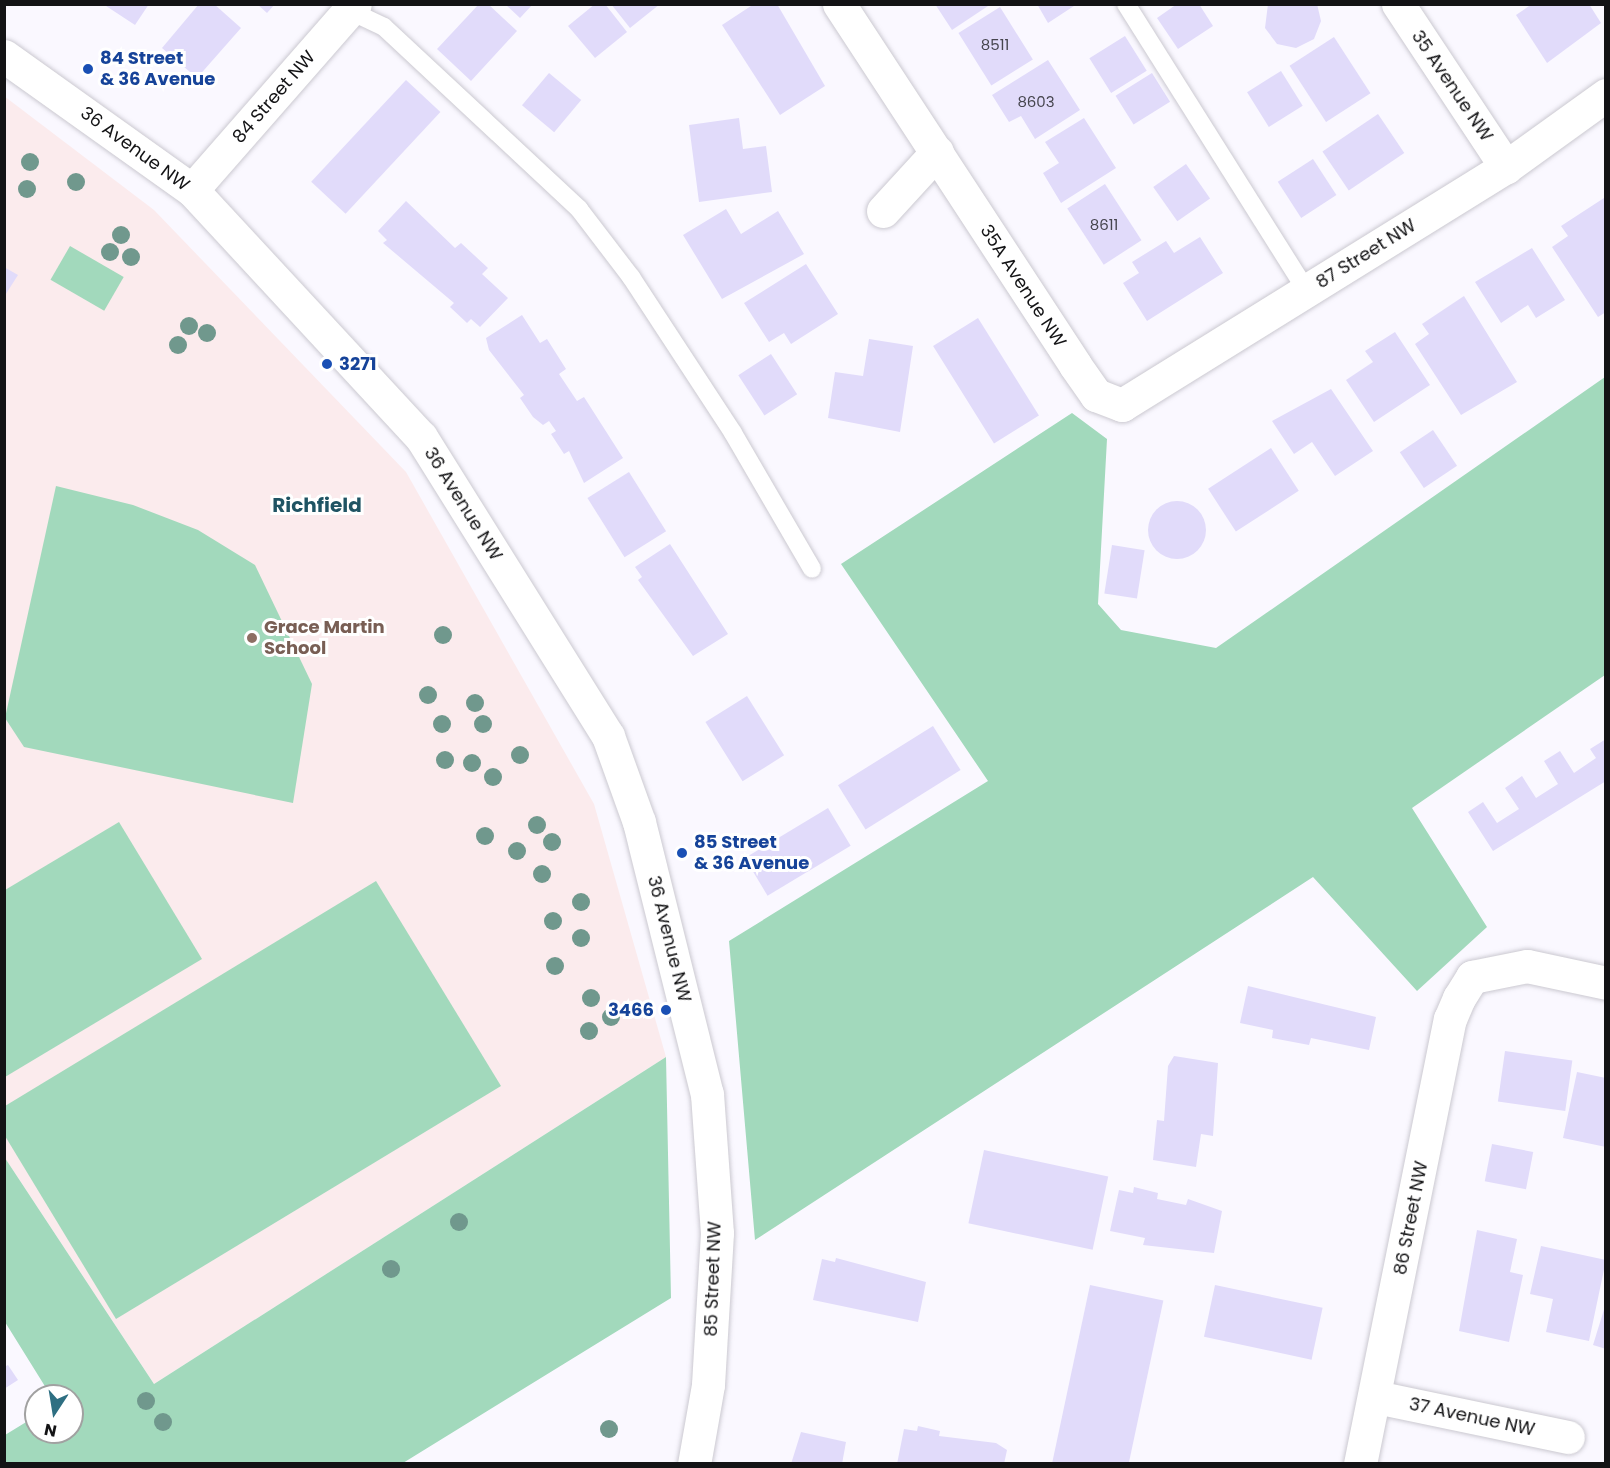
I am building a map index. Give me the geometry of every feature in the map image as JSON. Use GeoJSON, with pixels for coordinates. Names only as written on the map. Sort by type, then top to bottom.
{"type":"FeatureCollection","features":[{"type":"Feature","properties":{"kind":"street","name":"35A Avenue NW"},"geometry":{"type":"LineString","coordinates":[[840,4],[1096,395],[1122,405]]}},
{"type":"Feature","properties":{"kind":"street","name":"35 Avenue NW"},"geometry":{"type":"LineString","coordinates":[[1398,4],[1506,167]]}},
{"type":"Feature","properties":{"kind":"street","name":"84 Street NW"},"geometry":{"type":"LineString","coordinates":[[192,190],[348,7]]}},
{"type":"Feature","properties":{"kind":"street","name":"36 Avenue NW"},"geometry":{"type":"LineString","coordinates":[[4,56],[192,190],[421,437],[608,736],[639,822],[707,1094]]}},
{"type":"Feature","properties":{"kind":"street","name":"87 Street NW"},"geometry":{"type":"LineString","coordinates":[[1122,405],[1506,167],[1605,95]]}},
{"type":"Feature","properties":{"kind":"street"},"geometry":{"type":"LineString","coordinates":[[883,212],[937,152]]}},
{"type":"Feature","properties":{"kind":"street","name":"86 Street NW"},"geometry":{"type":"LineString","coordinates":[[1360,1464],[1376,1397],[1450,1019],[1472,977],[1527,966],[1605,983]]}},
{"type":"Feature","properties":{"kind":"street","name":"85 Street NW"},"geometry":{"type":"LineString","coordinates":[[694,1464],[708,1385],[717,1233],[707,1094]]}},
{"type":"Feature","properties":{"kind":"street","name":"37 Avenue NW"},"geometry":{"type":"LineString","coordinates":[[1376,1397],[1568,1437]]}},
{"type":"Feature","properties":{"kind":"lane"},"geometry":{"type":"LineString","coordinates":[[1126,4],[1307,291]]}},
{"type":"Feature","properties":{"kind":"lane"},"geometry":{"type":"LineString","coordinates":[[348,7],[384,27],[579,209],[631,277],[727,423],[812,569]]}},
{"type":"Feature","properties":{"kind":"shaded area","name":"Grace Martin School"},"geometry":{"type":"Polygon","coordinates":[[[4,96],[154,210],[406,472],[594,804],[666,1057],[154,1384],[5,1158],[4,96]]]}},
{"type":"Feature","properties":{"kind":"green space"},"geometry":{"type":"Polygon","coordinates":[[[70,246],[124,277],[104,311],[51,280],[70,246]]]}},
{"type":"Feature","properties":{"kind":"green space"},"geometry":{"type":"Polygon","coordinates":[[[1605,377],[1605,675],[1412,808],[1487,927],[1417,991],[1313,877],[755,1240],[729,941],[988,781],[841,564],[1072,413],[1107,439],[1098,604],[1121,630],[1216,648],[1605,377]]]}},
{"type":"Feature","properties":{"kind":"green space"},"geometry":{"type":"Polygon","coordinates":[[[56,486],[133,505],[198,530],[255,565],[312,684],[293,803],[24,747],[5,718],[56,486]]]}},
{"type":"Feature","properties":{"kind":"green space"},"geometry":{"type":"Polygon","coordinates":[[[119,822],[202,959],[5,1077],[5,890],[119,822]]]}},
{"type":"Feature","properties":{"kind":"green space"},"geometry":{"type":"Polygon","coordinates":[[[376,881],[501,1086],[116,1319],[5,1136],[5,1106],[376,881]]]}},
{"type":"Feature","properties":{"kind":"green space"},"geometry":{"type":"Polygon","coordinates":[[[666,1057],[671,1298],[403,1463],[5,1463],[5,1435],[24,1423],[24,1444],[84,1444],[84,1384],[44,1384],[5,1322],[5,1158],[154,1384],[666,1057]]]}},
{"type":"Feature","properties":{"kind":"building"},"geometry":{"type":"Polygon","coordinates":[[[103,4],[149,4],[135,25],[103,4]]]}},
{"type":"Feature","properties":{"kind":"building"},"geometry":{"type":"Polygon","coordinates":[[[199,4],[214,4],[241,28],[197,78],[162,48],[199,4]]]}},
{"type":"Feature","properties":{"kind":"building"},"geometry":{"type":"Polygon","coordinates":[[[257,4],[275,4],[267,13],[257,4]]]}},
{"type":"Feature","properties":{"kind":"building"},"geometry":{"type":"Polygon","coordinates":[[[479,4],[488,4],[517,31],[471,81],[437,49],[479,4]]]}},
{"type":"Feature","properties":{"kind":"building"},"geometry":{"type":"Polygon","coordinates":[[[505,4],[533,4],[520,18],[505,4]]]}},
{"type":"Feature","properties":{"kind":"building"},"geometry":{"type":"Polygon","coordinates":[[[595,4],[605,4],[627,32],[595,58],[568,26],[595,4]]]}},
{"type":"Feature","properties":{"kind":"building"},"geometry":{"type":"Polygon","coordinates":[[[611,4],[660,4],[630,28],[611,4]]]}},
{"type":"Feature","properties":{"kind":"building"},"geometry":{"type":"Polygon","coordinates":[[[754,4],[777,4],[825,86],[780,115],[722,25],[754,4]]]}},
{"type":"Feature","properties":{"kind":"building"},"geometry":{"type":"Polygon","coordinates":[[[935,4],[991,4],[952,30],[935,4]]]}},
{"type":"Feature","properties":{"kind":"building"},"geometry":{"type":"Polygon","coordinates":[[[1037,4],[1077,4],[1048,23],[1037,4]]]}},
{"type":"Feature","properties":{"kind":"building"},"geometry":{"type":"Polygon","coordinates":[[[1177,4],[1199,4],[1213,26],[1178,49],[1157,18],[1177,4]]]}},
{"type":"Feature","properties":{"kind":"building"},"geometry":{"type":"Polygon","coordinates":[[[1268,4],[1317,4],[1321,21],[1314,39],[1296,48],[1277,44],[1265,28],[1268,4]]]}},
{"type":"Feature","properties":{"kind":"building"},"geometry":{"type":"Polygon","coordinates":[[[1532,4],[1589,4],[1601,23],[1547,63],[1516,15],[1532,4]]]}},
{"type":"Feature","properties":{"kind":"building"},"geometry":{"type":"Polygon","coordinates":[[[1000,7],[1033,60],[991,86],[958,33],[1000,7]]]}},
{"type":"Feature","properties":{"kind":"building"},"geometry":{"type":"Polygon","coordinates":[[[1125,36],[1147,71],[1111,93],[1089,58],[1125,36]]]}},
{"type":"Feature","properties":{"kind":"building"},"geometry":{"type":"Polygon","coordinates":[[[1334,37],[1370,93],[1326,122],[1290,66],[1334,37]]]}},
{"type":"Feature","properties":{"kind":"building"},"geometry":{"type":"Polygon","coordinates":[[[1048,60],[1080,110],[1035,139],[1021,116],[1009,122],[992,95],[1048,60]]]}},
{"type":"Feature","properties":{"kind":"building"},"geometry":{"type":"Polygon","coordinates":[[[1281,71],[1303,106],[1269,127],[1247,92],[1281,71]]]}},
{"type":"Feature","properties":{"kind":"building"},"geometry":{"type":"Polygon","coordinates":[[[549,73],[581,100],[554,132],[522,105],[549,73]]]}},
{"type":"Feature","properties":{"kind":"building"},"geometry":{"type":"Polygon","coordinates":[[[1152,73],[1170,102],[1134,125],[1116,96],[1152,73]]]}},
{"type":"Feature","properties":{"kind":"building"},"geometry":{"type":"Polygon","coordinates":[[[406,80],[440,112],[346,214],[311,182],[406,80]]]}},
{"type":"Feature","properties":{"kind":"building"},"geometry":{"type":"Polygon","coordinates":[[[1378,114],[1404,153],[1349,190],[1322,151],[1378,114]]]}},
{"type":"Feature","properties":{"kind":"building"},"geometry":{"type":"Polygon","coordinates":[[[739,118],[743,149],[766,146],[772,192],[699,202],[689,125],[739,118]]]}},
{"type":"Feature","properties":{"kind":"building"},"geometry":{"type":"Polygon","coordinates":[[[1084,118],[1116,168],[1061,203],[1043,173],[1059,163],[1045,142],[1084,118]]]}},
{"type":"Feature","properties":{"kind":"building"},"geometry":{"type":"Polygon","coordinates":[[[1313,159],[1336,195],[1301,218],[1278,182],[1313,159]]]}},
{"type":"Feature","properties":{"kind":"building"},"geometry":{"type":"Polygon","coordinates":[[[1186,164],[1210,198],[1177,221],[1153,187],[1186,164]]]}},
{"type":"Feature","properties":{"kind":"building"},"geometry":{"type":"Polygon","coordinates":[[[1105,184],[1141,240],[1104,265],[1067,209],[1105,184]]]}},
{"type":"Feature","properties":{"kind":"building"},"geometry":{"type":"Polygon","coordinates":[[[1604,198],[1606,312],[1598,317],[1552,247],[1568,236],[1561,226],[1604,198]]]}},
{"type":"Feature","properties":{"kind":"building"},"geometry":{"type":"Polygon","coordinates":[[[406,201],[455,248],[461,243],[488,268],[482,274],[508,298],[480,327],[471,319],[467,323],[450,307],[454,303],[383,243],[387,240],[378,231],[406,201]]]}},
{"type":"Feature","properties":{"kind":"building"},"geometry":{"type":"Polygon","coordinates":[[[726,209],[741,234],[778,211],[804,254],[722,299],[683,235],[726,209]]]}},
{"type":"Feature","properties":{"kind":"building"},"geometry":{"type":"Polygon","coordinates":[[[1200,237],[1223,273],[1147,321],[1123,283],[1139,273],[1132,262],[1166,241],[1174,253],[1200,237]]]}},
{"type":"Feature","properties":{"kind":"building"},"geometry":{"type":"Polygon","coordinates":[[[1532,248],[1565,300],[1536,318],[1528,305],[1501,323],[1475,282],[1532,248]]]}},
{"type":"Feature","properties":{"kind":"building"},"geometry":{"type":"Polygon","coordinates":[[[806,264],[838,314],[791,344],[784,333],[769,342],[744,303],[806,264]]]}},
{"type":"Feature","properties":{"kind":"building"},"geometry":{"type":"Polygon","coordinates":[[[4,267],[18,275],[4,297],[4,267]]]}},
{"type":"Feature","properties":{"kind":"building"},"geometry":{"type":"Polygon","coordinates":[[[1464,296],[1517,382],[1461,415],[1415,344],[1429,334],[1422,324],[1464,296]]]}},
{"type":"Feature","properties":{"kind":"building"},"geometry":{"type":"Polygon","coordinates":[[[522,315],[540,343],[547,339],[566,369],[559,374],[577,401],[584,397],[623,458],[584,483],[569,451],[564,454],[551,434],[556,431],[549,421],[543,425],[533,417],[520,398],[524,395],[489,350],[486,338],[522,315]]]}},
{"type":"Feature","properties":{"kind":"building"},"geometry":{"type":"Polygon","coordinates":[[[978,318],[1039,416],[994,444],[933,346],[978,318]]]}},
{"type":"Feature","properties":{"kind":"building"},"geometry":{"type":"Polygon","coordinates":[[[1395,332],[1430,385],[1374,422],[1346,380],[1373,362],[1365,351],[1395,332]]]}},
{"type":"Feature","properties":{"kind":"building"},"geometry":{"type":"Polygon","coordinates":[[[869,339],[913,346],[900,432],[828,418],[835,372],[863,376],[869,339]]]}},
{"type":"Feature","properties":{"kind":"building"},"geometry":{"type":"Polygon","coordinates":[[[771,354],[797,394],[764,415],[738,375],[771,354]]]}},
{"type":"Feature","properties":{"kind":"building"},"geometry":{"type":"Polygon","coordinates":[[[1331,389],[1373,451],[1335,476],[1312,442],[1294,454],[1272,421],[1331,389]]]}},
{"type":"Feature","properties":{"kind":"building"},"geometry":{"type":"Polygon","coordinates":[[[1433,430],[1457,466],[1424,488],[1400,452],[1433,430]]]}},
{"type":"Feature","properties":{"kind":"building"},"geometry":{"type":"Polygon","coordinates":[[[1271,448],[1299,491],[1236,532],[1208,489],[1271,448]]]}},
{"type":"Feature","properties":{"kind":"building"},"geometry":{"type":"Polygon","coordinates":[[[629,472],[666,531],[625,557],[587,498],[629,472]]]}},
{"type":"Feature","properties":{"kind":"building"},"geometry":{"type":"Polygon","coordinates":[[[1171,501],[1183,501],[1198,509],[1206,524],[1206,536],[1198,551],[1183,559],[1171,559],[1156,551],[1148,536],[1148,524],[1156,509],[1171,501]]]}},
{"type":"Feature","properties":{"kind":"building"},"geometry":{"type":"Polygon","coordinates":[[[670,544],[728,634],[693,656],[638,580],[642,577],[635,567],[670,544]]]}},
{"type":"Feature","properties":{"kind":"building"},"geometry":{"type":"Polygon","coordinates":[[[1112,545],[1145,550],[1137,599],[1104,593],[1112,545]]]}},
{"type":"Feature","properties":{"kind":"building"},"geometry":{"type":"Polygon","coordinates":[[[747,696],[784,755],[743,781],[705,722],[747,696]]]}},
{"type":"Feature","properties":{"kind":"building"},"geometry":{"type":"Polygon","coordinates":[[[933,726],[961,770],[866,829],[838,785],[933,726]]]}},
{"type":"Feature","properties":{"kind":"building"},"geometry":{"type":"Polygon","coordinates":[[[1606,739],[1606,781],[1493,851],[1468,812],[1483,802],[1497,823],[1519,809],[1505,788],[1522,776],[1536,798],[1558,784],[1544,761],[1560,751],[1574,773],[1596,758],[1590,749],[1606,739]]]}},
{"type":"Feature","properties":{"kind":"building"},"geometry":{"type":"Polygon","coordinates":[[[828,808],[851,846],[768,896],[745,858],[828,808]]]}},
{"type":"Feature","properties":{"kind":"building"},"geometry":{"type":"Polygon","coordinates":[[[1248,986],[1376,1017],[1369,1050],[1311,1038],[1309,1045],[1272,1038],[1273,1030],[1240,1023],[1248,986]]]}},
{"type":"Feature","properties":{"kind":"building"},"geometry":{"type":"Polygon","coordinates":[[[1505,1051],[1572,1060],[1565,1111],[1498,1102],[1505,1051]]]}},
{"type":"Feature","properties":{"kind":"building"},"geometry":{"type":"Polygon","coordinates":[[[1174,1056],[1218,1063],[1213,1136],[1201,1134],[1196,1167],[1153,1160],[1157,1120],[1164,1121],[1168,1066],[1174,1056]]]}},
{"type":"Feature","properties":{"kind":"building"},"geometry":{"type":"Polygon","coordinates":[[[1577,1072],[1606,1078],[1606,1147],[1563,1138],[1577,1072]]]}},
{"type":"Feature","properties":{"kind":"building"},"geometry":{"type":"Polygon","coordinates":[[[1492,1144],[1533,1152],[1526,1189],[1485,1181],[1492,1144]]]}},
{"type":"Feature","properties":{"kind":"building"},"geometry":{"type":"Polygon","coordinates":[[[984,1150],[1108,1176],[1093,1250],[968,1223],[984,1150]]]}},
{"type":"Feature","properties":{"kind":"building"},"geometry":{"type":"Polygon","coordinates":[[[1134,1187],[1158,1193],[1157,1199],[1186,1205],[1188,1199],[1222,1211],[1214,1253],[1143,1245],[1145,1238],[1110,1231],[1119,1190],[1133,1193],[1134,1187]]]}},
{"type":"Feature","properties":{"kind":"building"},"geometry":{"type":"Polygon","coordinates":[[[1477,1230],[1517,1239],[1510,1272],[1523,1275],[1509,1342],[1459,1331],[1477,1230]]]}},
{"type":"Feature","properties":{"kind":"building"},"geometry":{"type":"Polygon","coordinates":[[[1541,1246],[1606,1260],[1589,1341],[1546,1332],[1553,1299],[1530,1294],[1541,1246]]]}},
{"type":"Feature","properties":{"kind":"building"},"geometry":{"type":"Polygon","coordinates":[[[836,1258],[926,1282],[918,1322],[813,1300],[822,1259],[835,1262],[836,1258]]]}},
{"type":"Feature","properties":{"kind":"building"},"geometry":{"type":"Polygon","coordinates":[[[1090,1285],[1163,1301],[1129,1464],[1052,1464],[1090,1285]]]}},
{"type":"Feature","properties":{"kind":"building"},"geometry":{"type":"Polygon","coordinates":[[[1215,1285],[1323,1308],[1312,1360],[1204,1337],[1215,1285]]]}},
{"type":"Feature","properties":{"kind":"building"},"geometry":{"type":"Polygon","coordinates":[[[1606,1303],[1606,1349],[1593,1345],[1606,1303]]]}},
{"type":"Feature","properties":{"kind":"building"},"geometry":{"type":"Polygon","coordinates":[[[8,1365],[18,1380],[4,1389],[4,1367],[8,1365]]]}},
{"type":"Feature","properties":{"kind":"building"},"geometry":{"type":"Polygon","coordinates":[[[918,1426],[940,1431],[939,1436],[996,1443],[1007,1450],[1004,1464],[897,1464],[904,1429],[917,1431],[918,1426]]]}},
{"type":"Feature","properties":{"kind":"building"},"geometry":{"type":"Polygon","coordinates":[[[801,1432],[846,1442],[842,1464],[791,1464],[801,1432]]]}},
{"type":"Feature","properties":{"kind":"place","name":"84 Street & 36 Avenue"},"geometry":{"type":"Point","coordinates":[88,69]}},
{"type":"Feature","properties":{"kind":"place","name":"3271"},"geometry":{"type":"Point","coordinates":[327,364]}},
{"type":"Feature","properties":{"kind":"place","name":"Grace Martin School"},"geometry":{"type":"Point","coordinates":[252,638]}},
{"type":"Feature","properties":{"kind":"place","name":"85 Street & 36 Avenue"},"geometry":{"type":"Point","coordinates":[682,853]}},
{"type":"Feature","properties":{"kind":"place","name":"3466"},"geometry":{"type":"Point","coordinates":[666,1010]}},
{"type":"Feature","properties":{"kind":"district","name":"Richfield"},"geometry":{"type":"Point","coordinates":[317,505]}}]}
